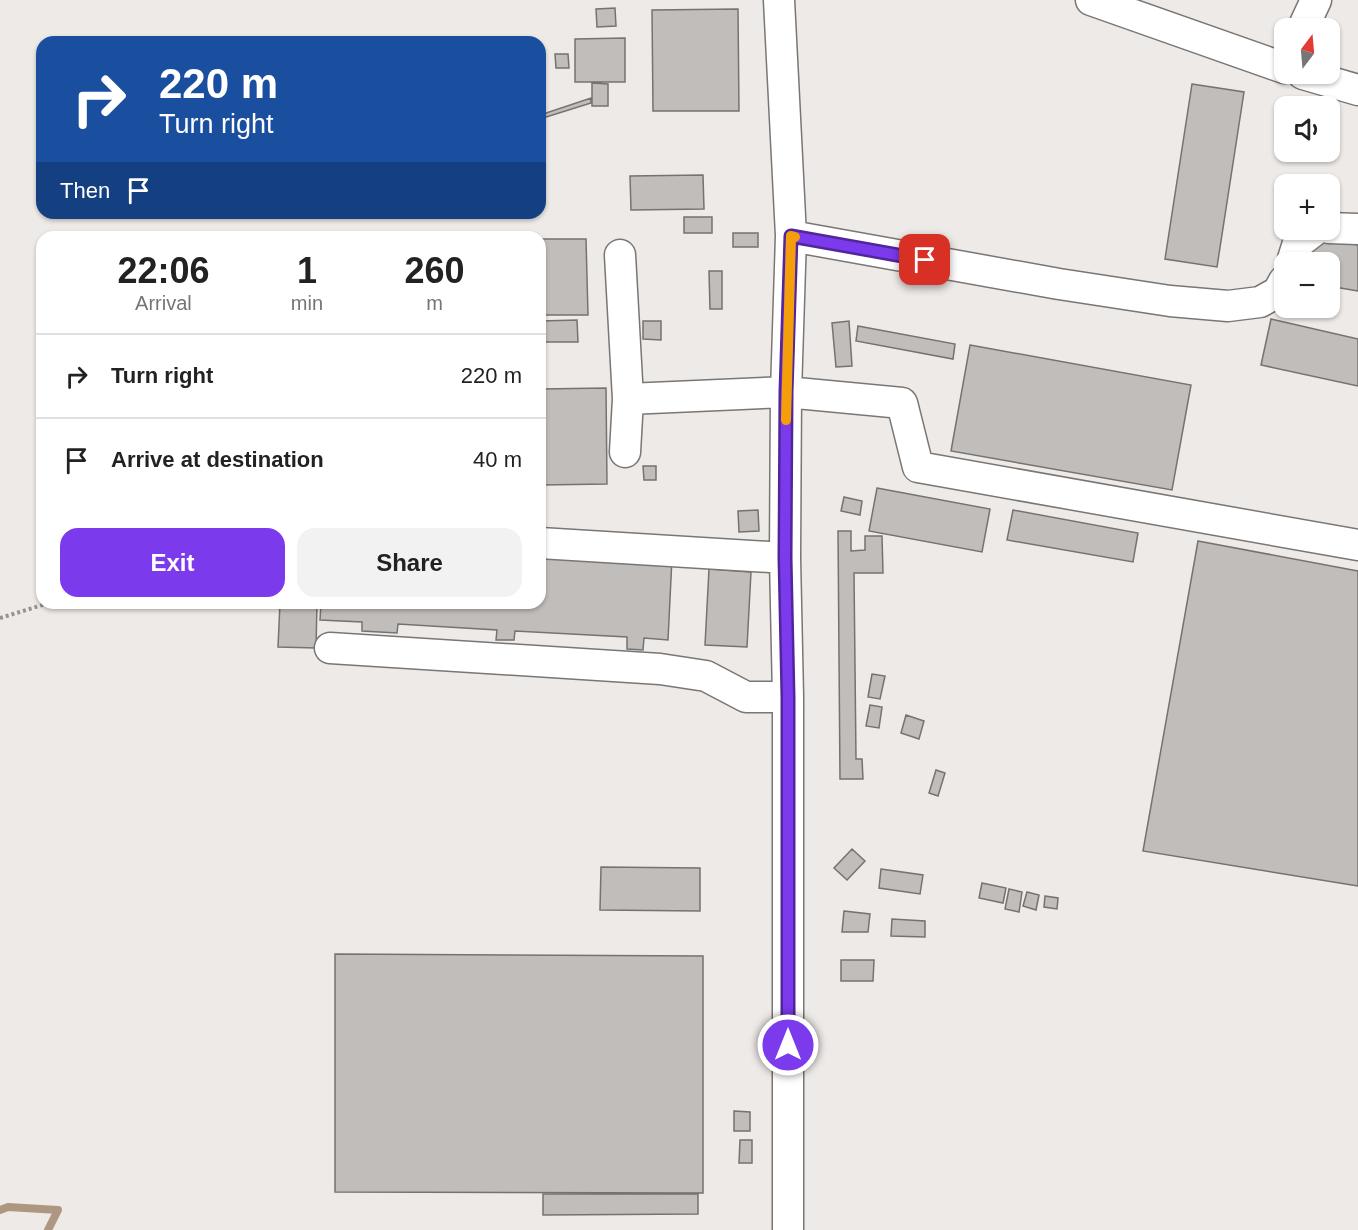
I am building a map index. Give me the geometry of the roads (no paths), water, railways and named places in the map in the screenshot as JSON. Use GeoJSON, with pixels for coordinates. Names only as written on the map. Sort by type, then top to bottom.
{"type":"FeatureCollection","features":[{"type":"Feature","properties":{"kind":"street"},"geometry":{"type":"LineString","coordinates":[[779,0],[791,236],[786,392],[785,558],[788,697],[788,1230]]}},
{"type":"Feature","properties":{"kind":"street"},"geometry":{"type":"LineString","coordinates":[[1091,0],[1274,65]]}},
{"type":"Feature","properties":{"kind":"street"},"geometry":{"type":"LineString","coordinates":[[1308,18],[1316,0]]}},
{"type":"Feature","properties":{"kind":"street"},"geometry":{"type":"LineString","coordinates":[[1242,54],[1274,50]]}},
{"type":"Feature","properties":{"kind":"street"},"geometry":{"type":"LineString","coordinates":[[1337,84],[1358,90]]}},
{"type":"Feature","properties":{"kind":"street"},"geometry":{"type":"LineString","coordinates":[[1340,228],[1358,229]]}},
{"type":"Feature","properties":{"kind":"street"},"geometry":{"type":"LineString","coordinates":[[791,236],[1059,284],[1170,300],[1228,306],[1260,302],[1274,294]]}},
{"type":"Feature","properties":{"kind":"street"},"geometry":{"type":"LineString","coordinates":[[620,255],[628,399],[625,452]]}},
{"type":"Feature","properties":{"kind":"street"},"geometry":{"type":"LineString","coordinates":[[628,399],[786,392],[902,403],[918,467],[1358,545]]}},
{"type":"Feature","properties":{"kind":"street"},"geometry":{"type":"LineString","coordinates":[[546,543],[785,558]]}},
{"type":"Feature","properties":{"kind":"street"},"geometry":{"type":"LineString","coordinates":[[330,648],[660,669],[706,676],[746,697],[788,697]]}},
{"type":"Feature","properties":{"kind":"waterway"},"geometry":{"type":"LineString","coordinates":[[0,1210],[8,1207],[58,1210],[48,1230]]}}]}
